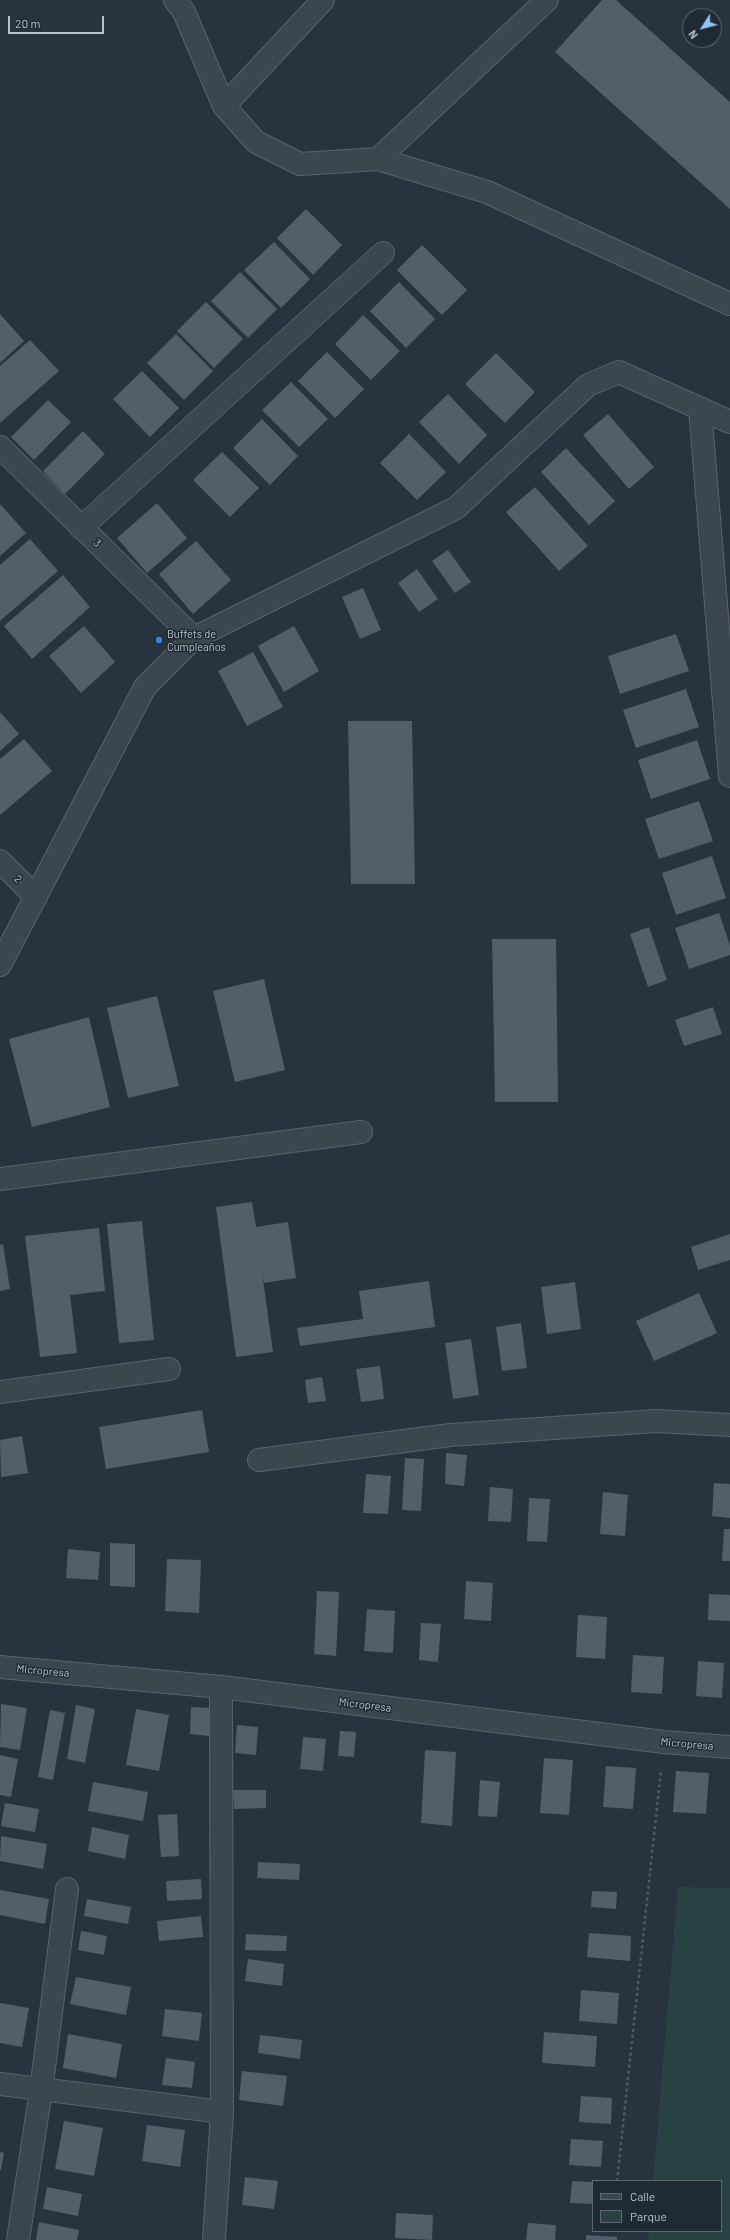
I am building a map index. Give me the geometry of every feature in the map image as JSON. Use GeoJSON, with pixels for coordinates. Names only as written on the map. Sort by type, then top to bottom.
{"type":"FeatureCollection","features":[{"type":"Feature","properties":{"kind":"street"},"geometry":{"type":"LineString","coordinates":[[175,0],[184,12],[224,106],[256,142],[300,164],[378,159],[487,192],[730,304]]}},
{"type":"Feature","properties":{"kind":"street"},"geometry":{"type":"LineString","coordinates":[[224,106],[323,0]]}},
{"type":"Feature","properties":{"kind":"street"},"geometry":{"type":"LineString","coordinates":[[378,159],[547,0]]}},
{"type":"Feature","properties":{"kind":"street"},"geometry":{"type":"LineString","coordinates":[[81,528],[383,253]]}},
{"type":"Feature","properties":{"kind":"street"},"geometry":{"type":"LineString","coordinates":[[0,965],[145,687],[194,638],[456,508],[588,385],[619,372],[730,422]]}},
{"type":"Feature","properties":{"kind":"street"},"geometry":{"type":"LineString","coordinates":[[700,408],[730,776]]}},
{"type":"Feature","properties":{"kind":"street","name":"3"},"geometry":{"type":"LineString","coordinates":[[0,448],[194,638]]}},
{"type":"Feature","properties":{"kind":"street","name":"2"},"geometry":{"type":"LineString","coordinates":[[0,861],[36,898]]}},
{"type":"Feature","properties":{"kind":"street"},"geometry":{"type":"LineString","coordinates":[[0,1179],[361,1132]]}},
{"type":"Feature","properties":{"kind":"street"},"geometry":{"type":"LineString","coordinates":[[0,1392],[169,1369]]}},
{"type":"Feature","properties":{"kind":"street"},"geometry":{"type":"LineString","coordinates":[[259,1460],[450,1435],[656,1421],[730,1425]]}},
{"type":"Feature","properties":{"kind":"street","name":"Micropresa"},"geometry":{"type":"LineString","coordinates":[[0,1667],[222,1687],[664,1742],[730,1747]]}},
{"type":"Feature","properties":{"kind":"street"},"geometry":{"type":"LineString","coordinates":[[214,2240],[222,2112],[222,1687]]}},
{"type":"Feature","properties":{"kind":"street"},"geometry":{"type":"LineString","coordinates":[[18,2240],[41,2090],[67,1889]]}},
{"type":"Feature","properties":{"kind":"street"},"geometry":{"type":"LineString","coordinates":[[0,2084],[222,2112]]}},
{"type":"Feature","properties":{"kind":"path"},"geometry":{"type":"LineString","coordinates":[[617,2180],[664,1742]]}},
{"type":"Feature","properties":{"kind":"green space"},"geometry":{"type":"Polygon","coordinates":[[[678,1887],[730,1888],[730,2240],[648,2240],[649,2232],[722,2232],[722,2180],[653,2180],[678,1887]]]}},
{"type":"Feature","properties":{"kind":"building"},"geometry":{"type":"Polygon","coordinates":[[[602,0],[616,0],[730,102],[730,209],[555,52],[602,0]]]}},
{"type":"Feature","properties":{"kind":"building"},"geometry":{"type":"Polygon","coordinates":[[[306,209],[342,245],[313,275],[277,238],[306,209]]]}},
{"type":"Feature","properties":{"kind":"building"},"geometry":{"type":"Polygon","coordinates":[[[274,242],[310,279],[281,308],[244,270],[274,242]]]}},
{"type":"Feature","properties":{"kind":"building"},"geometry":{"type":"Polygon","coordinates":[[[422,245],[467,290],[442,315],[397,270],[422,245]]]}},
{"type":"Feature","properties":{"kind":"building"},"geometry":{"type":"Polygon","coordinates":[[[240,272],[277,309],[248,338],[211,301],[240,272]]]}},
{"type":"Feature","properties":{"kind":"building"},"geometry":{"type":"Polygon","coordinates":[[[399,282],[435,319],[406,348],[370,311],[399,282]]]}},
{"type":"Feature","properties":{"kind":"building"},"geometry":{"type":"Polygon","coordinates":[[[206,302],[243,339],[214,368],[177,331],[206,302]]]}},
{"type":"Feature","properties":{"kind":"building"},"geometry":{"type":"Polygon","coordinates":[[[0,314],[24,341],[0,363],[0,314]]]}},
{"type":"Feature","properties":{"kind":"building"},"geometry":{"type":"Polygon","coordinates":[[[363,315],[400,351],[371,380],[335,344],[363,315]]]}},
{"type":"Feature","properties":{"kind":"building"},"geometry":{"type":"Polygon","coordinates":[[[176,334],[213,371],[184,400],[147,363],[176,334]]]}},
{"type":"Feature","properties":{"kind":"building"},"geometry":{"type":"Polygon","coordinates":[[[30,340],[59,371],[0,423],[0,366],[30,340]]]}},
{"type":"Feature","properties":{"kind":"building"},"geometry":{"type":"Polygon","coordinates":[[[327,352],[364,389],[335,418],[298,381],[327,352]]]}},
{"type":"Feature","properties":{"kind":"building"},"geometry":{"type":"Polygon","coordinates":[[[496,353],[535,392],[505,423],[465,384],[496,353]]]}},
{"type":"Feature","properties":{"kind":"building"},"geometry":{"type":"Polygon","coordinates":[[[142,371],[179,408],[150,437],[113,399],[142,371]]]}},
{"type":"Feature","properties":{"kind":"building"},"geometry":{"type":"Polygon","coordinates":[[[291,382],[328,419],[299,447],[262,410],[291,382]]]}},
{"type":"Feature","properties":{"kind":"building"},"geometry":{"type":"Polygon","coordinates":[[[448,394],[487,435],[459,464],[419,422],[448,394]]]}},
{"type":"Feature","properties":{"kind":"building"},"geometry":{"type":"Polygon","coordinates":[[[48,400],[71,422],[34,460],[11,437],[48,400]]]}},
{"type":"Feature","properties":{"kind":"building"},"geometry":{"type":"Polygon","coordinates":[[[608,414],[654,467],[629,489],[583,435],[608,414]]]}},
{"type":"Feature","properties":{"kind":"building"},"geometry":{"type":"Polygon","coordinates":[[[262,419],[298,456],[270,485],[233,448],[262,419]]]}},
{"type":"Feature","properties":{"kind":"building"},"geometry":{"type":"Polygon","coordinates":[[[83,431],[105,454],[65,494],[43,471],[83,431]]]}},
{"type":"Feature","properties":{"kind":"building"},"geometry":{"type":"Polygon","coordinates":[[[409,434],[446,472],[417,500],[380,463],[409,434]]]}},
{"type":"Feature","properties":{"kind":"building"},"geometry":{"type":"Polygon","coordinates":[[[566,448],[615,501],[589,525],[541,472],[566,448]]]}},
{"type":"Feature","properties":{"kind":"building"},"geometry":{"type":"Polygon","coordinates":[[[222,452],[259,488],[230,517],[193,480],[222,452]]]}},
{"type":"Feature","properties":{"kind":"building"},"geometry":{"type":"Polygon","coordinates":[[[535,487],[588,546],[559,571],[506,512],[535,487]]]}},
{"type":"Feature","properties":{"kind":"building"},"geometry":{"type":"Polygon","coordinates":[[[157,503],[187,538],[147,573],[117,538],[157,503]]]}},
{"type":"Feature","properties":{"kind":"building"},"geometry":{"type":"Polygon","coordinates":[[[0,504],[26,533],[0,556],[0,504]]]}},
{"type":"Feature","properties":{"kind":"building"},"geometry":{"type":"Polygon","coordinates":[[[30,539],[58,571],[0,621],[0,565],[30,539]]]}},
{"type":"Feature","properties":{"kind":"building"},"geometry":{"type":"Polygon","coordinates":[[[196,541],[231,580],[193,614],[159,574],[196,541]]]}},
{"type":"Feature","properties":{"kind":"building"},"geometry":{"type":"Polygon","coordinates":[[[448,550],[471,582],[455,593],[432,561],[448,550]]]}},
{"type":"Feature","properties":{"kind":"building"},"geometry":{"type":"Polygon","coordinates":[[[417,569],[438,599],[419,612],[398,583],[417,569]]]}},
{"type":"Feature","properties":{"kind":"building"},"geometry":{"type":"Polygon","coordinates":[[[63,575],[90,607],[32,659],[4,626],[63,575]]]}},
{"type":"Feature","properties":{"kind":"building"},"geometry":{"type":"Polygon","coordinates":[[[363,588],[381,630],[360,639],[342,597],[363,588]]]}},
{"type":"Feature","properties":{"kind":"building"},"geometry":{"type":"Polygon","coordinates":[[[84,626],[115,662],[81,693],[49,656],[84,626]]]}},
{"type":"Feature","properties":{"kind":"building"},"geometry":{"type":"Polygon","coordinates":[[[294,626],[319,671],[284,692],[258,646],[294,626]]]}},
{"type":"Feature","properties":{"kind":"building"},"geometry":{"type":"Polygon","coordinates":[[[676,634],[689,671],[620,694],[608,656],[676,634]]]}},
{"type":"Feature","properties":{"kind":"building"},"geometry":{"type":"Polygon","coordinates":[[[253,652],[283,707],[247,726],[218,671],[253,652]]]}},
{"type":"Feature","properties":{"kind":"building"},"geometry":{"type":"Polygon","coordinates":[[[686,689],[699,727],[636,748],[623,710],[686,689]]]}},
{"type":"Feature","properties":{"kind":"building"},"geometry":{"type":"Polygon","coordinates":[[[0,712],[19,734],[0,751],[0,712]]]}},
{"type":"Feature","properties":{"kind":"building"},"geometry":{"type":"Polygon","coordinates":[[[348,721],[412,721],[415,884],[351,884],[348,721]]]}},
{"type":"Feature","properties":{"kind":"building"},"geometry":{"type":"Polygon","coordinates":[[[24,739],[52,771],[0,815],[0,759],[24,739]]]}},
{"type":"Feature","properties":{"kind":"building"},"geometry":{"type":"Polygon","coordinates":[[[697,740],[710,779],[651,799],[638,760],[697,740]]]}},
{"type":"Feature","properties":{"kind":"building"},"geometry":{"type":"Polygon","coordinates":[[[699,801],[713,841],[659,859],[645,819],[699,801]]]}},
{"type":"Feature","properties":{"kind":"building"},"geometry":{"type":"Polygon","coordinates":[[[712,856],[726,898],[676,915],[662,873],[712,856]]]}},
{"type":"Feature","properties":{"kind":"building"},"geometry":{"type":"Polygon","coordinates":[[[719,913],[730,945],[730,955],[689,969],[675,928],[719,913]]]}},
{"type":"Feature","properties":{"kind":"building"},"geometry":{"type":"Polygon","coordinates":[[[649,927],[667,980],[648,987],[630,934],[649,927]]]}},
{"type":"Feature","properties":{"kind":"building"},"geometry":{"type":"Polygon","coordinates":[[[492,939],[556,939],[558,1102],[495,1102],[492,939]]]}},
{"type":"Feature","properties":{"kind":"building"},"geometry":{"type":"Polygon","coordinates":[[[264,979],[285,1070],[235,1082],[213,991],[264,979]]]}},
{"type":"Feature","properties":{"kind":"building"},"geometry":{"type":"Polygon","coordinates":[[[157,996],[179,1086],[128,1098],[107,1008],[157,996]]]}},
{"type":"Feature","properties":{"kind":"building"},"geometry":{"type":"Polygon","coordinates":[[[713,1007],[722,1034],[684,1046],[675,1020],[713,1007]]]}},
{"type":"Feature","properties":{"kind":"building"},"geometry":{"type":"Polygon","coordinates":[[[89,1017],[110,1107],[32,1127],[9,1039],[89,1017]]]}},
{"type":"Feature","properties":{"kind":"building"},"geometry":{"type":"Polygon","coordinates":[[[252,1202],[256,1227],[288,1222],[296,1278],[264,1283],[262,1272],[273,1352],[236,1357],[216,1207],[252,1202]]]}},
{"type":"Feature","properties":{"kind":"building"},"geometry":{"type":"Polygon","coordinates":[[[142,1221],[154,1340],[119,1343],[107,1224],[142,1221]]]}},
{"type":"Feature","properties":{"kind":"building"},"geometry":{"type":"Polygon","coordinates":[[[99,1228],[105,1291],[70,1295],[77,1353],[40,1357],[25,1236],[99,1228]]]}},
{"type":"Feature","properties":{"kind":"building"},"geometry":{"type":"Polygon","coordinates":[[[730,1234],[730,1260],[698,1270],[691,1247],[730,1234]]]}},
{"type":"Feature","properties":{"kind":"building"},"geometry":{"type":"Polygon","coordinates":[[[3,1244],[10,1289],[0,1291],[0,1245],[3,1244]]]}},
{"type":"Feature","properties":{"kind":"building"},"geometry":{"type":"Polygon","coordinates":[[[429,1281],[435,1327],[300,1346],[297,1328],[363,1319],[359,1291],[429,1281]]]}},
{"type":"Feature","properties":{"kind":"building"},"geometry":{"type":"Polygon","coordinates":[[[575,1282],[581,1329],[547,1334],[541,1287],[575,1282]]]}},
{"type":"Feature","properties":{"kind":"building"},"geometry":{"type":"Polygon","coordinates":[[[699,1293],[717,1333],[654,1361],[636,1321],[699,1293]]]}},
{"type":"Feature","properties":{"kind":"building"},"geometry":{"type":"Polygon","coordinates":[[[521,1323],[527,1368],[502,1371],[496,1327],[521,1323]]]}},
{"type":"Feature","properties":{"kind":"building"},"geometry":{"type":"Polygon","coordinates":[[[471,1339],[479,1395],[453,1399],[445,1343],[471,1339]]]}},
{"type":"Feature","properties":{"kind":"building"},"geometry":{"type":"Polygon","coordinates":[[[380,1366],[384,1399],[361,1402],[356,1369],[380,1366]]]}},
{"type":"Feature","properties":{"kind":"building"},"geometry":{"type":"Polygon","coordinates":[[[322,1377],[326,1401],[308,1403],[305,1380],[322,1377]]]}},
{"type":"Feature","properties":{"kind":"building"},"geometry":{"type":"Polygon","coordinates":[[[202,1410],[209,1452],[106,1469],[99,1427],[202,1410]]]}},
{"type":"Feature","properties":{"kind":"building"},"geometry":{"type":"Polygon","coordinates":[[[22,1436],[28,1473],[1,1477],[0,1440],[22,1436]]]}},
{"type":"Feature","properties":{"kind":"building"},"geometry":{"type":"Polygon","coordinates":[[[446,1453],[467,1455],[464,1486],[445,1484],[446,1453]]]}},
{"type":"Feature","properties":{"kind":"building"},"geometry":{"type":"Polygon","coordinates":[[[405,1458],[424,1459],[421,1511],[402,1510],[405,1458]]]}},
{"type":"Feature","properties":{"kind":"building"},"geometry":{"type":"Polygon","coordinates":[[[366,1474],[391,1476],[388,1514],[363,1513],[366,1474]]]}},
{"type":"Feature","properties":{"kind":"building"},"geometry":{"type":"Polygon","coordinates":[[[714,1483],[730,1484],[730,1518],[712,1516],[714,1483]]]}},
{"type":"Feature","properties":{"kind":"building"},"geometry":{"type":"Polygon","coordinates":[[[490,1487],[513,1489],[511,1522],[488,1521],[490,1487]]]}},
{"type":"Feature","properties":{"kind":"building"},"geometry":{"type":"Polygon","coordinates":[[[603,1492],[628,1495],[625,1536],[600,1534],[603,1492]]]}},
{"type":"Feature","properties":{"kind":"building"},"geometry":{"type":"Polygon","coordinates":[[[529,1498],[550,1499],[547,1542],[527,1541],[529,1498]]]}},
{"type":"Feature","properties":{"kind":"building"},"geometry":{"type":"Polygon","coordinates":[[[724,1529],[730,1529],[730,1561],[722,1561],[724,1529]]]}},
{"type":"Feature","properties":{"kind":"building"},"geometry":{"type":"Polygon","coordinates":[[[110,1543],[135,1544],[135,1587],[110,1586],[110,1543]]]}},
{"type":"Feature","properties":{"kind":"building"},"geometry":{"type":"Polygon","coordinates":[[[68,1549],[100,1552],[98,1580],[66,1578],[68,1549]]]}},
{"type":"Feature","properties":{"kind":"building"},"geometry":{"type":"Polygon","coordinates":[[[167,1559],[201,1560],[199,1613],[165,1611],[167,1559]]]}},
{"type":"Feature","properties":{"kind":"building"},"geometry":{"type":"Polygon","coordinates":[[[466,1581],[493,1583],[491,1621],[464,1619],[466,1581]]]}},
{"type":"Feature","properties":{"kind":"building"},"geometry":{"type":"Polygon","coordinates":[[[317,1591],[339,1592],[336,1656],[314,1654],[317,1591]]]}},
{"type":"Feature","properties":{"kind":"building"},"geometry":{"type":"Polygon","coordinates":[[[709,1594],[730,1595],[730,1621],[708,1620],[709,1594]]]}},
{"type":"Feature","properties":{"kind":"building"},"geometry":{"type":"Polygon","coordinates":[[[367,1609],[395,1611],[393,1653],[364,1651],[367,1609]]]}},
{"type":"Feature","properties":{"kind":"building"},"geometry":{"type":"Polygon","coordinates":[[[578,1615],[607,1617],[605,1659],[576,1657],[578,1615]]]}},
{"type":"Feature","properties":{"kind":"building"},"geometry":{"type":"Polygon","coordinates":[[[421,1623],[441,1624],[438,1662],[419,1660],[421,1623]]]}},
{"type":"Feature","properties":{"kind":"building"},"geometry":{"type":"Polygon","coordinates":[[[633,1655],[664,1657],[662,1694],[631,1692],[633,1655]]]}},
{"type":"Feature","properties":{"kind":"building"},"geometry":{"type":"Polygon","coordinates":[[[698,1661],[724,1663],[722,1698],[696,1696],[698,1661]]]}},
{"type":"Feature","properties":{"kind":"building"},"geometry":{"type":"Polygon","coordinates":[[[1,1704],[27,1708],[20,1750],[0,1747],[1,1704]]]}},
{"type":"Feature","properties":{"kind":"building"},"geometry":{"type":"Polygon","coordinates":[[[76,1705],[95,1709],[85,1763],[67,1759],[76,1705]]]}},
{"type":"Feature","properties":{"kind":"building"},"geometry":{"type":"Polygon","coordinates":[[[191,1707],[211,1708],[209,1736],[190,1734],[191,1707]]]}},
{"type":"Feature","properties":{"kind":"building"},"geometry":{"type":"Polygon","coordinates":[[[136,1709],[169,1715],[159,1771],[126,1765],[136,1709]]]}},
{"type":"Feature","properties":{"kind":"building"},"geometry":{"type":"Polygon","coordinates":[[[50,1710],[65,1713],[53,1780],[38,1777],[50,1710]]]}},
{"type":"Feature","properties":{"kind":"building"},"geometry":{"type":"Polygon","coordinates":[[[237,1725],[258,1727],[256,1755],[235,1753],[237,1725]]]}},
{"type":"Feature","properties":{"kind":"building"},"geometry":{"type":"Polygon","coordinates":[[[340,1731],[356,1732],[354,1757],[338,1756],[340,1731]]]}},
{"type":"Feature","properties":{"kind":"building"},"geometry":{"type":"Polygon","coordinates":[[[303,1737],[326,1739],[323,1771],[300,1769],[303,1737]]]}},
{"type":"Feature","properties":{"kind":"building"},"geometry":{"type":"Polygon","coordinates":[[[425,1750],[456,1752],[452,1826],[421,1823],[425,1750]]]}},
{"type":"Feature","properties":{"kind":"building"},"geometry":{"type":"Polygon","coordinates":[[[0,1755],[18,1759],[11,1797],[0,1795],[0,1755]]]}},
{"type":"Feature","properties":{"kind":"building"},"geometry":{"type":"Polygon","coordinates":[[[544,1758],[573,1760],[569,1815],[540,1813],[544,1758]]]}},
{"type":"Feature","properties":{"kind":"building"},"geometry":{"type":"Polygon","coordinates":[[[606,1766],[636,1768],[633,1809],[603,1807],[606,1766]]]}},
{"type":"Feature","properties":{"kind":"building"},"geometry":{"type":"Polygon","coordinates":[[[676,1771],[709,1773],[706,1814],[673,1812],[676,1771]]]}},
{"type":"Feature","properties":{"kind":"building"},"geometry":{"type":"Polygon","coordinates":[[[480,1780],[500,1782],[497,1817],[478,1816],[480,1780]]]}},
{"type":"Feature","properties":{"kind":"building"},"geometry":{"type":"Polygon","coordinates":[[[93,1782],[148,1792],[143,1821],[88,1811],[93,1782]]]}},
{"type":"Feature","properties":{"kind":"building"},"geometry":{"type":"Polygon","coordinates":[[[233,1790],[266,1790],[266,1808],[234,1809],[233,1790]]]}},
{"type":"Feature","properties":{"kind":"building"},"geometry":{"type":"Polygon","coordinates":[[[5,1803],[39,1809],[35,1832],[1,1826],[5,1803]]]}},
{"type":"Feature","properties":{"kind":"building"},"geometry":{"type":"Polygon","coordinates":[[[177,1814],[179,1856],[161,1857],[158,1815],[177,1814]]]}},
{"type":"Feature","properties":{"kind":"building"},"geometry":{"type":"Polygon","coordinates":[[[92,1827],[129,1835],[125,1859],[88,1851],[92,1827]]]}},
{"type":"Feature","properties":{"kind":"building"},"geometry":{"type":"Polygon","coordinates":[[[1,1836],[47,1844],[43,1869],[0,1861],[1,1836]]]}},
{"type":"Feature","properties":{"kind":"building"},"geometry":{"type":"Polygon","coordinates":[[[258,1862],[300,1864],[299,1880],[257,1878],[258,1862]]]}},
{"type":"Feature","properties":{"kind":"building"},"geometry":{"type":"Polygon","coordinates":[[[201,1879],[202,1899],[167,1901],[166,1881],[201,1879]]]}},
{"type":"Feature","properties":{"kind":"building"},"geometry":{"type":"Polygon","coordinates":[[[0,1890],[49,1899],[45,1924],[0,1915],[0,1890]]]}},
{"type":"Feature","properties":{"kind":"building"},"geometry":{"type":"Polygon","coordinates":[[[592,1891],[617,1892],[616,1909],[591,1907],[592,1891]]]}},
{"type":"Feature","properties":{"kind":"building"},"geometry":{"type":"Polygon","coordinates":[[[87,1899],[131,1907],[128,1924],[84,1916],[87,1899]]]}},
{"type":"Feature","properties":{"kind":"building"},"geometry":{"type":"Polygon","coordinates":[[[201,1916],[203,1937],[159,1941],[157,1921],[201,1916]]]}},
{"type":"Feature","properties":{"kind":"building"},"geometry":{"type":"Polygon","coordinates":[[[81,1931],[107,1936],[104,1955],[78,1950],[81,1931]]]}},
{"type":"Feature","properties":{"kind":"building"},"geometry":{"type":"Polygon","coordinates":[[[589,1933],[631,1936],[630,1961],[587,1957],[589,1933]]]}},
{"type":"Feature","properties":{"kind":"building"},"geometry":{"type":"Polygon","coordinates":[[[246,1934],[287,1936],[286,1951],[245,1950],[246,1934]]]}},
{"type":"Feature","properties":{"kind":"building"},"geometry":{"type":"Polygon","coordinates":[[[248,1959],[284,1964],[282,1986],[245,1981],[248,1959]]]}},
{"type":"Feature","properties":{"kind":"building"},"geometry":{"type":"Polygon","coordinates":[[[76,1977],[131,1987],[126,2015],[70,2004],[76,1977]]]}},
{"type":"Feature","properties":{"kind":"building"},"geometry":{"type":"Polygon","coordinates":[[[581,1990],[619,1993],[617,2024],[579,2021],[581,1990]]]}},
{"type":"Feature","properties":{"kind":"building"},"geometry":{"type":"Polygon","coordinates":[[[0,2003],[29,2008],[22,2047],[0,2043],[0,2003]]]}},
{"type":"Feature","properties":{"kind":"building"},"geometry":{"type":"Polygon","coordinates":[[[165,2009],[202,2013],[199,2041],[162,2036],[165,2009]]]}},
{"type":"Feature","properties":{"kind":"building"},"geometry":{"type":"Polygon","coordinates":[[[544,2032],[597,2036],[595,2067],[542,2063],[544,2032]]]}},
{"type":"Feature","properties":{"kind":"building"},"geometry":{"type":"Polygon","coordinates":[[[68,2034],[122,2044],[116,2078],[63,2068],[68,2034]]]}},
{"type":"Feature","properties":{"kind":"building"},"geometry":{"type":"Polygon","coordinates":[[[260,2035],[302,2040],[300,2059],[258,2053],[260,2035]]]}},
{"type":"Feature","properties":{"kind":"building"},"geometry":{"type":"Polygon","coordinates":[[[166,2058],[195,2062],[192,2088],[162,2085],[166,2058]]]}},
{"type":"Feature","properties":{"kind":"building"},"geometry":{"type":"Polygon","coordinates":[[[242,2071],[287,2076],[283,2106],[239,2100],[242,2071]]]}},
{"type":"Feature","properties":{"kind":"building"},"geometry":{"type":"Polygon","coordinates":[[[581,2096],[612,2098],[611,2124],[579,2122],[581,2096]]]}},
{"type":"Feature","properties":{"kind":"building"},"geometry":{"type":"Polygon","coordinates":[[[64,2121],[103,2128],[94,2176],[55,2169],[64,2121]]]}},
{"type":"Feature","properties":{"kind":"building"},"geometry":{"type":"Polygon","coordinates":[[[147,2125],[185,2130],[180,2167],[142,2161],[147,2125]]]}},
{"type":"Feature","properties":{"kind":"building"},"geometry":{"type":"Polygon","coordinates":[[[571,2139],[603,2141],[601,2167],[569,2165],[571,2139]]]}},
{"type":"Feature","properties":{"kind":"building"},"geometry":{"type":"Polygon","coordinates":[[[0,2152],[4,2153],[1,2170],[0,2170],[0,2152]]]}},
{"type":"Feature","properties":{"kind":"building"},"geometry":{"type":"Polygon","coordinates":[[[245,2177],[278,2181],[274,2209],[242,2205],[245,2177]]]}},
{"type":"Feature","properties":{"kind":"building"},"geometry":{"type":"Polygon","coordinates":[[[572,2181],[592,2182],[592,2204],[570,2203],[572,2181]]]}},
{"type":"Feature","properties":{"kind":"building"},"geometry":{"type":"Polygon","coordinates":[[[47,2187],[82,2194],[78,2216],[43,2209],[47,2187]]]}},
{"type":"Feature","properties":{"kind":"building"},"geometry":{"type":"Polygon","coordinates":[[[396,2213],[433,2215],[432,2240],[395,2238],[396,2213]]]}},
{"type":"Feature","properties":{"kind":"building"},"geometry":{"type":"Polygon","coordinates":[[[39,2222],[79,2230],[77,2240],[36,2240],[39,2222]]]}},
{"type":"Feature","properties":{"kind":"building"},"geometry":{"type":"Polygon","coordinates":[[[528,2223],[556,2225],[555,2240],[526,2240],[528,2223]]]}},
{"type":"Feature","properties":{"kind":"building"},"geometry":{"type":"Polygon","coordinates":[[[586,2235],[617,2237],[617,2240],[586,2240],[586,2235]]]}},
{"type":"Feature","properties":{"kind":"place","name":"Buffets de Cumpleaños"},"geometry":{"type":"Point","coordinates":[159,640]}}]}
